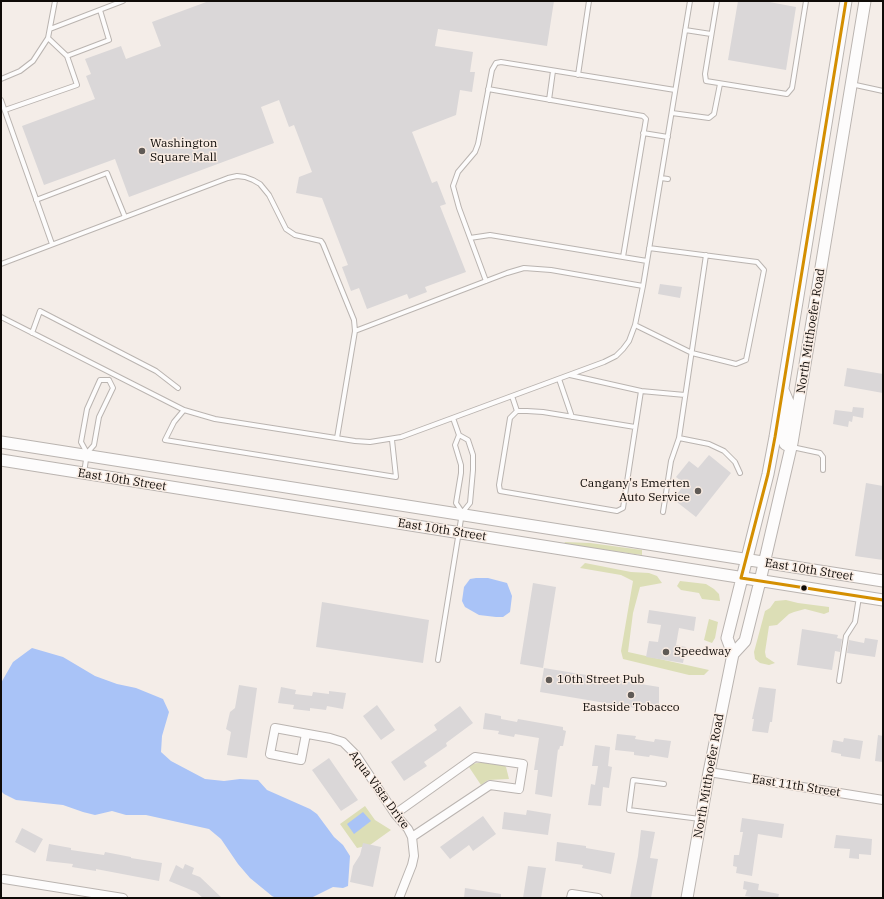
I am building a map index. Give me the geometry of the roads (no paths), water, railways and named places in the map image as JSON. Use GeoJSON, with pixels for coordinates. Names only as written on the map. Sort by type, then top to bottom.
{"type":"FeatureCollection","features":[{"type":"Feature","properties":{"kind":"main road","name":"North Mitthoefer Road"},"geometry":{"type":"LineString","coordinates":[[687,898],[709,772],[732,654],[727,638],[768,474],[846,1]]}},
{"type":"Feature","properties":{"kind":"main road","name":"North Mitthoefer Road"},"geometry":{"type":"LineString","coordinates":[[732,654],[745,641],[791,447],[865,1]]}},
{"type":"Feature","properties":{"kind":"main road"},"geometry":{"type":"LineString","coordinates":[[783,390],[789,404],[784,444],[791,447]]}},
{"type":"Feature","properties":{"kind":"main road","name":"East 10th Street"},"geometry":{"type":"LineString","coordinates":[[1,442],[86,454],[883,581]]}},
{"type":"Feature","properties":{"kind":"main road","name":"East 10th Street"},"geometry":{"type":"LineString","coordinates":[[1,460],[883,600]]}},
{"type":"Feature","properties":{"kind":"street","name":"Aqua Vista Drive"},"geometry":{"type":"LineString","coordinates":[[306,734],[301,760],[270,754],[275,728],[333,738],[343,742],[352,749],[395,814],[408,829],[412,837],[414,853],[413,862],[400,898]]}},
{"type":"Feature","properties":{"kind":"street"},"geometry":{"type":"LineString","coordinates":[[395,814],[475,757],[523,764],[519,789],[490,785],[412,837]]}},
{"type":"Feature","properties":{"kind":"street","name":"East 11th Street"},"geometry":{"type":"LineString","coordinates":[[709,772],[883,800]]}},
{"type":"Feature","properties":{"kind":"street"},"geometry":{"type":"LineString","coordinates":[[4,879],[123,898]]}},
{"type":"Feature","properties":{"kind":"street"},"geometry":{"type":"LineString","coordinates":[[572,898],[572,894],[598,898]]}},
{"type":"Feature","properties":{"kind":"lane"},"geometry":{"type":"LineString","coordinates":[[1,79],[20,71],[33,61],[48,38],[55,1]]}},
{"type":"Feature","properties":{"kind":"lane"},"geometry":{"type":"LineString","coordinates":[[50,29],[123,1]]}},
{"type":"Feature","properties":{"kind":"lane"},"geometry":{"type":"LineString","coordinates":[[578,75],[589,1]]}},
{"type":"Feature","properties":{"kind":"lane"},"geometry":{"type":"LineString","coordinates":[[1,317],[184,410],[215,419],[370,442],[392,440],[616,356],[629,341],[635,325],[643,286],[690,1]]}},
{"type":"Feature","properties":{"kind":"lane"},"geometry":{"type":"LineString","coordinates":[[717,1],[705,74],[706,81],[787,94],[792,88],[806,1]]}},
{"type":"Feature","properties":{"kind":"lane"},"geometry":{"type":"LineString","coordinates":[[67,56],[109,40],[100,10]]}},
{"type":"Feature","properties":{"kind":"lane"},"geometry":{"type":"LineString","coordinates":[[685,30],[711,34]]}},
{"type":"Feature","properties":{"kind":"lane"},"geometry":{"type":"LineString","coordinates":[[4,110],[77,85],[67,56],[48,38]]}},
{"type":"Feature","properties":{"kind":"lane"},"geometry":{"type":"LineString","coordinates":[[486,281],[459,208],[453,186],[458,172],[475,152],[493,65],[501,62],[675,90]]}},
{"type":"Feature","properties":{"kind":"lane"},"geometry":{"type":"LineString","coordinates":[[549,100],[553,71]]}},
{"type":"Feature","properties":{"kind":"lane"},"geometry":{"type":"LineString","coordinates":[[672,113],[709,118],[714,114],[720,84]]}},
{"type":"Feature","properties":{"kind":"lane"},"geometry":{"type":"LineString","coordinates":[[851,84],[883,90]]}},
{"type":"Feature","properties":{"kind":"lane"},"geometry":{"type":"LineString","coordinates":[[488,89],[643,116],[646,119],[623,257]]}},
{"type":"Feature","properties":{"kind":"lane"},"geometry":{"type":"LineString","coordinates":[[1,100],[52,244]]}},
{"type":"Feature","properties":{"kind":"lane"},"geometry":{"type":"LineString","coordinates":[[644,133],[668,137]]}},
{"type":"Feature","properties":{"kind":"lane"},"geometry":{"type":"LineString","coordinates":[[36,200],[107,173],[125,217]]}},
{"type":"Feature","properties":{"kind":"lane"},"geometry":{"type":"LineString","coordinates":[[1,264],[228,178],[237,176],[253,180],[260,184],[269,195],[286,230],[295,235],[321,240],[354,320],[355,331],[337,438]]}},
{"type":"Feature","properties":{"kind":"lane"},"geometry":{"type":"LineString","coordinates":[[661,178],[668,179]]}},
{"type":"Feature","properties":{"kind":"lane"},"geometry":{"type":"LineString","coordinates":[[470,238],[490,235],[647,261]]}},
{"type":"Feature","properties":{"kind":"lane"},"geometry":{"type":"LineString","coordinates":[[635,325],[692,353],[736,364],[746,360],[764,270],[757,262],[649,248]]}},
{"type":"Feature","properties":{"kind":"lane"},"geometry":{"type":"LineString","coordinates":[[663,512],[671,461],[679,438],[706,255]]}},
{"type":"Feature","properties":{"kind":"lane"},"geometry":{"type":"LineString","coordinates":[[355,331],[516,270],[533,268],[643,286]]}},
{"type":"Feature","properties":{"kind":"lane"},"geometry":{"type":"LineString","coordinates":[[32,334],[40,311],[156,371],[178,388]]}},
{"type":"Feature","properties":{"kind":"lane"},"geometry":{"type":"LineString","coordinates":[[109,380],[112,374]]}},
{"type":"Feature","properties":{"kind":"lane"},"geometry":{"type":"LineString","coordinates":[[570,374],[641,391],[685,395]]}},
{"type":"Feature","properties":{"kind":"lane"},"geometry":{"type":"LineString","coordinates":[[559,378],[572,417]]}},
{"type":"Feature","properties":{"kind":"lane"},"geometry":{"type":"LineString","coordinates":[[84,473],[86,454],[81,442],[87,409],[100,380],[109,380]]}},
{"type":"Feature","properties":{"kind":"lane"},"geometry":{"type":"LineString","coordinates":[[86,454],[94,445],[99,417],[113,388],[109,380]]}},
{"type":"Feature","properties":{"kind":"lane"},"geometry":{"type":"LineString","coordinates":[[635,427],[544,412],[517,411],[510,418],[499,485],[500,491],[617,511],[623,508],[641,391]]}},
{"type":"Feature","properties":{"kind":"lane"},"geometry":{"type":"LineString","coordinates":[[512,396],[517,411]]}},
{"type":"Feature","properties":{"kind":"lane"},"geometry":{"type":"LineString","coordinates":[[184,410],[174,422],[165,440],[396,477],[392,440]]}},
{"type":"Feature","properties":{"kind":"lane"},"geometry":{"type":"LineString","coordinates":[[453,418],[459,435],[455,445],[460,458],[461,473],[456,503],[462,514]]}},
{"type":"Feature","properties":{"kind":"lane"},"geometry":{"type":"LineString","coordinates":[[438,660],[458,533],[462,514],[470,503],[474,463],[468,440],[459,435]]}},
{"type":"Feature","properties":{"kind":"lane"},"geometry":{"type":"LineString","coordinates":[[679,438],[709,444],[724,451],[735,462],[740,473]]}},
{"type":"Feature","properties":{"kind":"lane"},"geometry":{"type":"LineString","coordinates":[[791,447],[820,453],[823,457],[823,470]]}},
{"type":"Feature","properties":{"kind":"lane"},"geometry":{"type":"LineString","coordinates":[[839,681],[846,636],[855,622],[859,596]]}},
{"type":"Feature","properties":{"kind":"lane"},"geometry":{"type":"LineString","coordinates":[[664,784],[633,780],[629,810],[701,819]]}},
{"type":"Feature","properties":{"kind":"water"},"geometry":{"type":"Polygon","coordinates":[[[488,578],[507,583],[512,596],[510,612],[503,617],[496,617],[479,615],[465,607],[462,601],[464,587],[470,579],[488,578]]]}},
{"type":"Feature","properties":{"kind":"water"},"geometry":{"type":"Polygon","coordinates":[[[32,648],[63,657],[95,676],[117,684],[136,688],[163,699],[169,712],[162,736],[161,752],[171,761],[205,779],[224,781],[240,779],[258,780],[267,790],[310,809],[317,814],[334,837],[343,845],[350,856],[348,886],[343,888],[333,887],[311,898],[276,898],[250,878],[238,864],[221,839],[209,829],[146,815],[126,815],[112,811],[95,815],[63,805],[16,800],[4,794],[1,791],[1,683],[13,662],[32,648]]]}},
{"type":"Feature","properties":{"kind":"water"},"geometry":{"type":"Polygon","coordinates":[[[363,812],[371,821],[354,834],[347,824],[363,812]]]}},
{"type":"Feature","properties":{"kind":"place","name":"Washington Square Mall"},"geometry":{"type":"Point","coordinates":[142,151]}},
{"type":"Feature","properties":{"kind":"place","name":"Cangany's Emerten Auto Service"},"geometry":{"type":"Point","coordinates":[698,491]}},
{"type":"Feature","properties":{"kind":"place","name":"Speedway"},"geometry":{"type":"Point","coordinates":[666,652]}},
{"type":"Feature","properties":{"kind":"place","name":"10th Street Pub"},"geometry":{"type":"Point","coordinates":[549,680]}},
{"type":"Feature","properties":{"kind":"place","name":"Eastside Tobacco"},"geometry":{"type":"Point","coordinates":[631,695]}}]}
